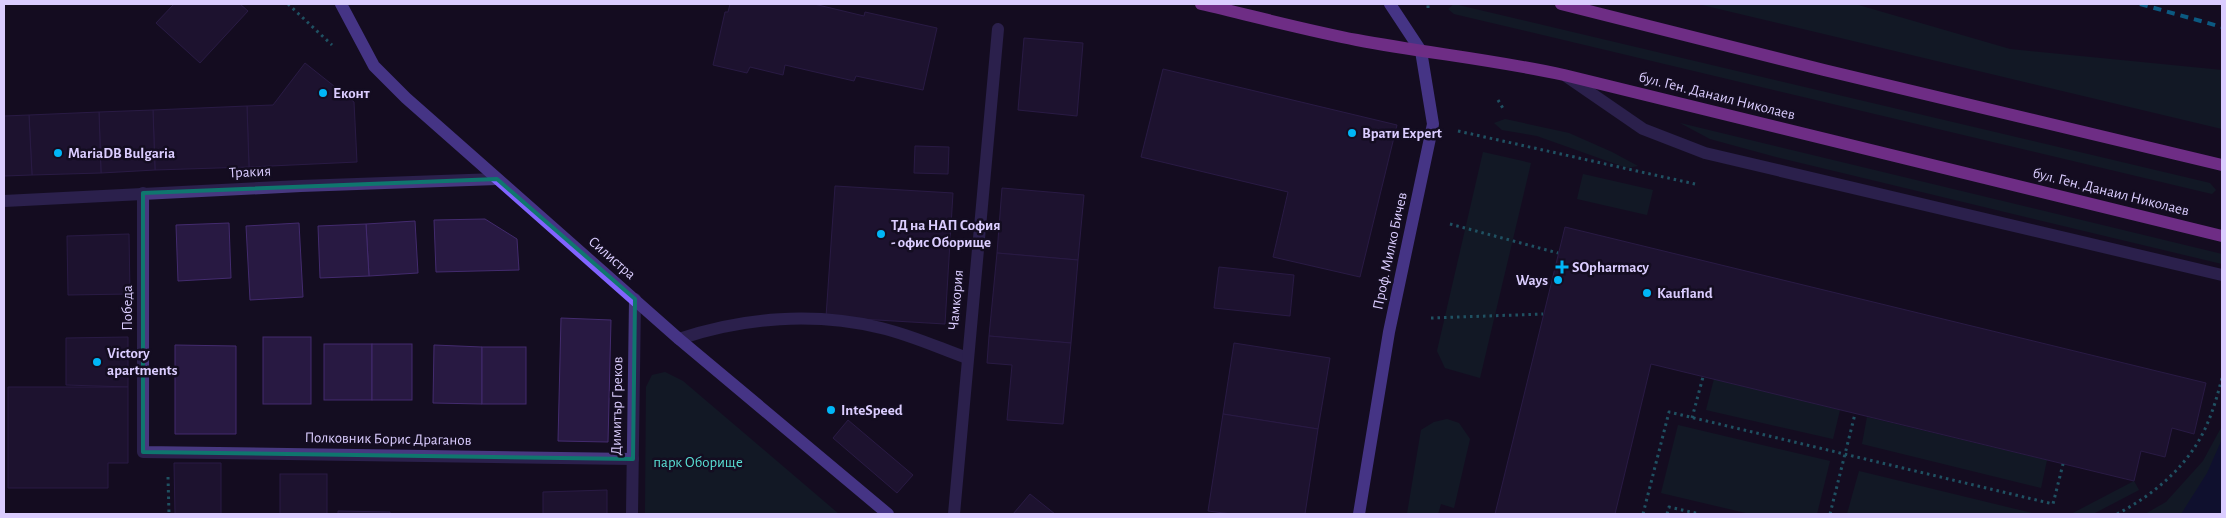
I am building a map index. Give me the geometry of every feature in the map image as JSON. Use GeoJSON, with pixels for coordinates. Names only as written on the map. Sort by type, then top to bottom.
{"type":"FeatureCollection","features":[{"type":"Feature","properties":{"kind":"main road","name":"Силистра"},"geometry":{"type":"LineString","coordinates":[[341,4],[374,66],[406,98],[679,339],[888,514]]}},
{"type":"Feature","properties":{"kind":"main road","name":"бул. Ген. Данаил Николаев"},"geometry":{"type":"LineString","coordinates":[[1201,4],[1355,39],[1421,51],[1516,64],[1564,74],[2222,236]]}},
{"type":"Feature","properties":{"kind":"main road","name":"Проф. Милко Бичев"},"geometry":{"type":"LineString","coordinates":[[1359,514],[1389,332],[1433,124],[1421,51],[1390,4]]}},
{"type":"Feature","properties":{"kind":"main road"},"geometry":{"type":"LineString","coordinates":[[1561,4],[1824,70],[2222,165]]}},
{"type":"Feature","properties":{"kind":"street","name":"Чамкория"},"geometry":{"type":"LineString","coordinates":[[954,514],[998,29]]}},
{"type":"Feature","properties":{"kind":"street"},"geometry":{"type":"LineString","coordinates":[[1564,74],[1643,129],[1705,153],[2222,275]]}},
{"type":"Feature","properties":{"kind":"street","name":"Тракия"},"geometry":{"type":"LineString","coordinates":[[4,201],[143,193],[497,179]]}},
{"type":"Feature","properties":{"kind":"street","name":"Победа"},"geometry":{"type":"LineString","coordinates":[[143,193],[143,452]]}},
{"type":"Feature","properties":{"kind":"street","name":"Димитър Греков"},"geometry":{"type":"LineString","coordinates":[[632,514],[635,299]]}},
{"type":"Feature","properties":{"kind":"street"},"geometry":{"type":"LineString","coordinates":[[679,339],[712,328],[769,320],[835,319],[898,333],[967,358]]}},
{"type":"Feature","properties":{"kind":"street","name":"Полковник Борис Драганов"},"geometry":{"type":"LineString","coordinates":[[143,452],[633,459]]}},
{"type":"Feature","properties":{"kind":"path"},"geometry":{"type":"LineString","coordinates":[[288,4],[332,45]]}},
{"type":"Feature","properties":{"kind":"path"},"geometry":{"type":"LineString","coordinates":[[1498,100],[1504,110]]}},
{"type":"Feature","properties":{"kind":"path"},"geometry":{"type":"LineString","coordinates":[[1457,130],[1695,184]]}},
{"type":"Feature","properties":{"kind":"path"},"geometry":{"type":"LineString","coordinates":[[1450,224],[1558,253]]}},
{"type":"Feature","properties":{"kind":"path"},"geometry":{"type":"LineString","coordinates":[[1431,318],[1543,314]]}},
{"type":"Feature","properties":{"kind":"path"},"geometry":{"type":"LineString","coordinates":[[1692,418],[1703,377]]}},
{"type":"Feature","properties":{"kind":"path"},"geometry":{"type":"LineString","coordinates":[[2117,514],[2143,501],[2186,462],[2208,424],[2222,378]]}},
{"type":"Feature","properties":{"kind":"path"},"geometry":{"type":"LineString","coordinates":[[1643,514],[1669,412],[2053,504],[2063,464]]}},
{"type":"Feature","properties":{"kind":"path"},"geometry":{"type":"LineString","coordinates":[[1830,514],[1855,414]]}},
{"type":"Feature","properties":{"kind":"path"},"geometry":{"type":"LineString","coordinates":[[168,452],[169,514]]}},
{"type":"Feature","properties":{"kind":"path"},"geometry":{"type":"LineString","coordinates":[[1668,514],[1669,507],[1700,514]]}},
{"type":"Feature","properties":{"kind":"highlighted area"},"geometry":{"type":"Polygon","coordinates":[[[497,179],[635,299],[633,459],[143,452],[143,193],[497,179]]]}},
{"type":"Feature","properties":{"kind":"green space"},"geometry":{"type":"Polygon","coordinates":[[[1454,4],[2210,183],[2216,190],[2212,194],[1454,14],[1448,9],[1454,4]]]}},
{"type":"Feature","properties":{"kind":"green space"},"geometry":{"type":"Polygon","coordinates":[[[1698,4],[1855,4],[2010,49],[2222,70],[2222,129],[1698,4]]]}},
{"type":"Feature","properties":{"kind":"green space"},"geometry":{"type":"Polygon","coordinates":[[[1505,119],[1569,133],[1638,166],[1627,168],[1537,136],[1502,130],[1494,123],[1505,119]]]}},
{"type":"Feature","properties":{"kind":"green space"},"geometry":{"type":"Polygon","coordinates":[[[1680,123],[2222,254],[2222,264],[1776,157],[1710,139],[1680,123]]]}},
{"type":"Feature","properties":{"kind":"green space"},"geometry":{"type":"Polygon","coordinates":[[[1483,152],[1531,163],[1480,378],[1445,368],[1437,351],[1483,152]]]}},
{"type":"Feature","properties":{"kind":"green space"},"geometry":{"type":"Polygon","coordinates":[[[1583,174],[1653,190],[1647,215],[1577,199],[1583,174]]]}},
{"type":"Feature","properties":{"kind":"green space","name":"парк Оборище"},"geometry":{"type":"Polygon","coordinates":[[[665,372],[683,381],[839,514],[645,514],[646,387],[652,375],[665,372]]]}},
{"type":"Feature","properties":{"kind":"green space"},"geometry":{"type":"Polygon","coordinates":[[[1714,379],[1840,410],[1833,439],[1706,410],[1714,379]]]}},
{"type":"Feature","properties":{"kind":"green space"},"geometry":{"type":"Polygon","coordinates":[[[1867,417],[2047,460],[2041,488],[1862,444],[1867,417]]]}},
{"type":"Feature","properties":{"kind":"green space"},"geometry":{"type":"Polygon","coordinates":[[[1447,419],[1459,423],[1470,439],[1454,508],[1441,504],[1438,514],[1407,514],[1421,430],[1434,422],[1447,419]]]}},
{"type":"Feature","properties":{"kind":"green space"},"geometry":{"type":"Polygon","coordinates":[[[1678,425],[1830,461],[1817,514],[1750,514],[1661,493],[1678,425]]]}},
{"type":"Feature","properties":{"kind":"green space"},"geometry":{"type":"Polygon","coordinates":[[[2222,426],[2222,514],[2145,514],[2166,502],[2203,461],[2222,426]]]}},
{"type":"Feature","properties":{"kind":"green space"},"geometry":{"type":"Polygon","coordinates":[[[1859,471],[2036,514],[1847,514],[1859,471]]]}},
{"type":"Feature","properties":{"kind":"green space"},"geometry":{"type":"Polygon","coordinates":[[[2134,481],[2139,490],[2093,514],[2071,514],[2134,481]]]}},
{"type":"Feature","properties":{"kind":"shaded area"},"geometry":{"type":"Polygon","coordinates":[[[2222,439],[2222,514],[2181,514],[2207,473],[2222,439]]]}},
{"type":"Feature","properties":{"kind":"building"},"geometry":{"type":"Polygon","coordinates":[[[174,4],[240,4],[248,11],[200,63],[156,23],[174,4]]]}},
{"type":"Feature","properties":{"kind":"building"},"geometry":{"type":"Polygon","coordinates":[[[730,4],[814,4],[864,16],[865,12],[937,28],[923,90],[856,76],[854,81],[785,65],[783,75],[750,67],[747,73],[713,65],[725,12],[728,12],[730,4]]]}},
{"type":"Feature","properties":{"kind":"building"},"geometry":{"type":"Polygon","coordinates":[[[1024,38],[1083,43],[1077,116],[1018,110],[1024,38]]]}},
{"type":"Feature","properties":{"kind":"building"},"geometry":{"type":"Polygon","coordinates":[[[305,63],[354,102],[357,162],[249,167],[247,106],[273,105],[305,63]]]}},
{"type":"Feature","properties":{"kind":"building"},"geometry":{"type":"Polygon","coordinates":[[[1163,69],[1397,125],[1360,277],[1273,257],[1288,192],[1141,157],[1163,69]]]}},
{"type":"Feature","properties":{"kind":"building"},"geometry":{"type":"Polygon","coordinates":[[[247,106],[249,167],[155,170],[153,110],[247,106]]]}},
{"type":"Feature","properties":{"kind":"building"},"geometry":{"type":"Polygon","coordinates":[[[153,110],[155,170],[101,173],[99,112],[153,110]]]}},
{"type":"Feature","properties":{"kind":"building"},"geometry":{"type":"Polygon","coordinates":[[[99,112],[101,173],[32,175],[29,115],[99,112]]]}},
{"type":"Feature","properties":{"kind":"building"},"geometry":{"type":"Polygon","coordinates":[[[29,115],[32,175],[4,176],[4,116],[29,115]]]}},
{"type":"Feature","properties":{"kind":"building"},"geometry":{"type":"Polygon","coordinates":[[[915,146],[949,147],[948,174],[914,173],[915,146]]]}},
{"type":"Feature","properties":{"kind":"building"},"geometry":{"type":"Polygon","coordinates":[[[835,186],[953,193],[945,324],[826,317],[835,186]]]}},
{"type":"Feature","properties":{"kind":"building"},"geometry":{"type":"Polygon","coordinates":[[[1002,188],[1084,195],[1078,260],[997,253],[1002,188]]]}},
{"type":"Feature","properties":{"kind":"building"},"geometry":{"type":"Polygon","coordinates":[[[485,219],[517,239],[519,270],[436,272],[434,220],[485,219]]]}},
{"type":"Feature","properties":{"kind":"building"},"geometry":{"type":"Polygon","coordinates":[[[415,221],[418,273],[369,276],[366,224],[415,221]]]}},
{"type":"Feature","properties":{"kind":"building"},"geometry":{"type":"Polygon","coordinates":[[[229,223],[231,278],[178,281],[176,225],[229,223]]]}},
{"type":"Feature","properties":{"kind":"building"},"geometry":{"type":"Polygon","coordinates":[[[299,223],[303,297],[250,300],[246,226],[299,223]]]}},
{"type":"Feature","properties":{"kind":"building"},"geometry":{"type":"Polygon","coordinates":[[[366,224],[369,276],[320,278],[318,226],[366,224]]]}},
{"type":"Feature","properties":{"kind":"building"},"geometry":{"type":"Polygon","coordinates":[[[1565,227],[2206,383],[2194,434],[2172,428],[2165,457],[2141,451],[2134,481],[1651,364],[1615,514],[1495,514],[1565,227]]]}},
{"type":"Feature","properties":{"kind":"building"},"geometry":{"type":"Polygon","coordinates":[[[129,234],[130,294],[68,295],[67,236],[129,234]]]}},
{"type":"Feature","properties":{"kind":"building"},"geometry":{"type":"Polygon","coordinates":[[[997,253],[1078,260],[1071,343],[989,336],[997,253]]]}},
{"type":"Feature","properties":{"kind":"building"},"geometry":{"type":"Polygon","coordinates":[[[1219,267],[1294,275],[1290,316],[1214,308],[1219,267]]]}},
{"type":"Feature","properties":{"kind":"building"},"geometry":{"type":"Polygon","coordinates":[[[561,318],[611,320],[608,442],[558,441],[561,318]]]}},
{"type":"Feature","properties":{"kind":"building"},"geometry":{"type":"Polygon","coordinates":[[[989,336],[1071,343],[1063,424],[1007,420],[1012,365],[987,363],[989,336]]]}},
{"type":"Feature","properties":{"kind":"building","name":"Victory apartments"},"geometry":{"type":"Polygon","coordinates":[[[128,337],[128,387],[66,385],[66,338],[128,337]]]}},
{"type":"Feature","properties":{"kind":"building"},"geometry":{"type":"Polygon","coordinates":[[[263,337],[311,337],[311,404],[263,404],[263,337]]]}},
{"type":"Feature","properties":{"kind":"building"},"geometry":{"type":"Polygon","coordinates":[[[1234,343],[1330,358],[1318,429],[1223,414],[1234,343]]]}},
{"type":"Feature","properties":{"kind":"building"},"geometry":{"type":"Polygon","coordinates":[[[324,344],[372,344],[372,400],[324,400],[324,344]]]}},
{"type":"Feature","properties":{"kind":"building"},"geometry":{"type":"Polygon","coordinates":[[[372,344],[412,344],[412,400],[372,400],[372,344]]]}},
{"type":"Feature","properties":{"kind":"building"},"geometry":{"type":"Polygon","coordinates":[[[175,345],[236,346],[236,434],[175,434],[175,345]]]}},
{"type":"Feature","properties":{"kind":"building"},"geometry":{"type":"Polygon","coordinates":[[[434,345],[482,347],[482,404],[433,403],[434,345]]]}},
{"type":"Feature","properties":{"kind":"building"},"geometry":{"type":"Polygon","coordinates":[[[482,347],[526,347],[526,404],[482,404],[482,347]]]}},
{"type":"Feature","properties":{"kind":"building"},"geometry":{"type":"Polygon","coordinates":[[[8,387],[128,387],[128,463],[108,463],[108,488],[8,488],[8,387]]]}},
{"type":"Feature","properties":{"kind":"building"},"geometry":{"type":"Polygon","coordinates":[[[1223,414],[1318,429],[1305,514],[1232,514],[1208,511],[1223,414]]]}},
{"type":"Feature","properties":{"kind":"building"},"geometry":{"type":"Polygon","coordinates":[[[848,420],[913,475],[897,493],[833,438],[848,420]]]}},
{"type":"Feature","properties":{"kind":"building"},"geometry":{"type":"Polygon","coordinates":[[[174,463],[221,463],[221,514],[175,514],[174,463]]]}},
{"type":"Feature","properties":{"kind":"building"},"geometry":{"type":"Polygon","coordinates":[[[280,474],[327,474],[327,514],[280,514],[280,474]]]}},
{"type":"Feature","properties":{"kind":"building"},"geometry":{"type":"Polygon","coordinates":[[[607,490],[607,514],[543,514],[543,492],[607,490]]]}},
{"type":"Feature","properties":{"kind":"building"},"geometry":{"type":"Polygon","coordinates":[[[1030,494],[1055,514],[1013,514],[1030,494]]]}},
{"type":"Feature","properties":{"kind":"building"},"geometry":{"type":"Polygon","coordinates":[[[338,511],[390,512],[390,514],[338,514],[338,511]]]}},
{"type":"Feature","properties":{"kind":"railway"},"geometry":{"type":"LineString","coordinates":[[2140,4],[2222,27]]}},
{"type":"Feature","properties":{"kind":"place","name":"Еконт"},"geometry":{"type":"Point","coordinates":[323,93]}},
{"type":"Feature","properties":{"kind":"place","name":"Врати Expert"},"geometry":{"type":"Point","coordinates":[1352,133]}},
{"type":"Feature","properties":{"kind":"place","name":"MariaDB Bulgaria"},"geometry":{"type":"Point","coordinates":[58,153]}},
{"type":"Feature","properties":{"kind":"place","name":"ТД на НАП София - офис Оборище"},"geometry":{"type":"Point","coordinates":[881,234]}},
{"type":"Feature","properties":{"kind":"place","name":"SOpharmacy"},"geometry":{"type":"Point","coordinates":[1562,267]}},
{"type":"Feature","properties":{"kind":"place","name":"Ways"},"geometry":{"type":"Point","coordinates":[1558,280]}},
{"type":"Feature","properties":{"kind":"place","name":"Kaufland"},"geometry":{"type":"Point","coordinates":[1647,293]}},
{"type":"Feature","properties":{"kind":"place","name":"Victory apartments"},"geometry":{"type":"Point","coordinates":[97,362]}},
{"type":"Feature","properties":{"kind":"place","name":"InteSpeed"},"geometry":{"type":"Point","coordinates":[831,410]}}]}
